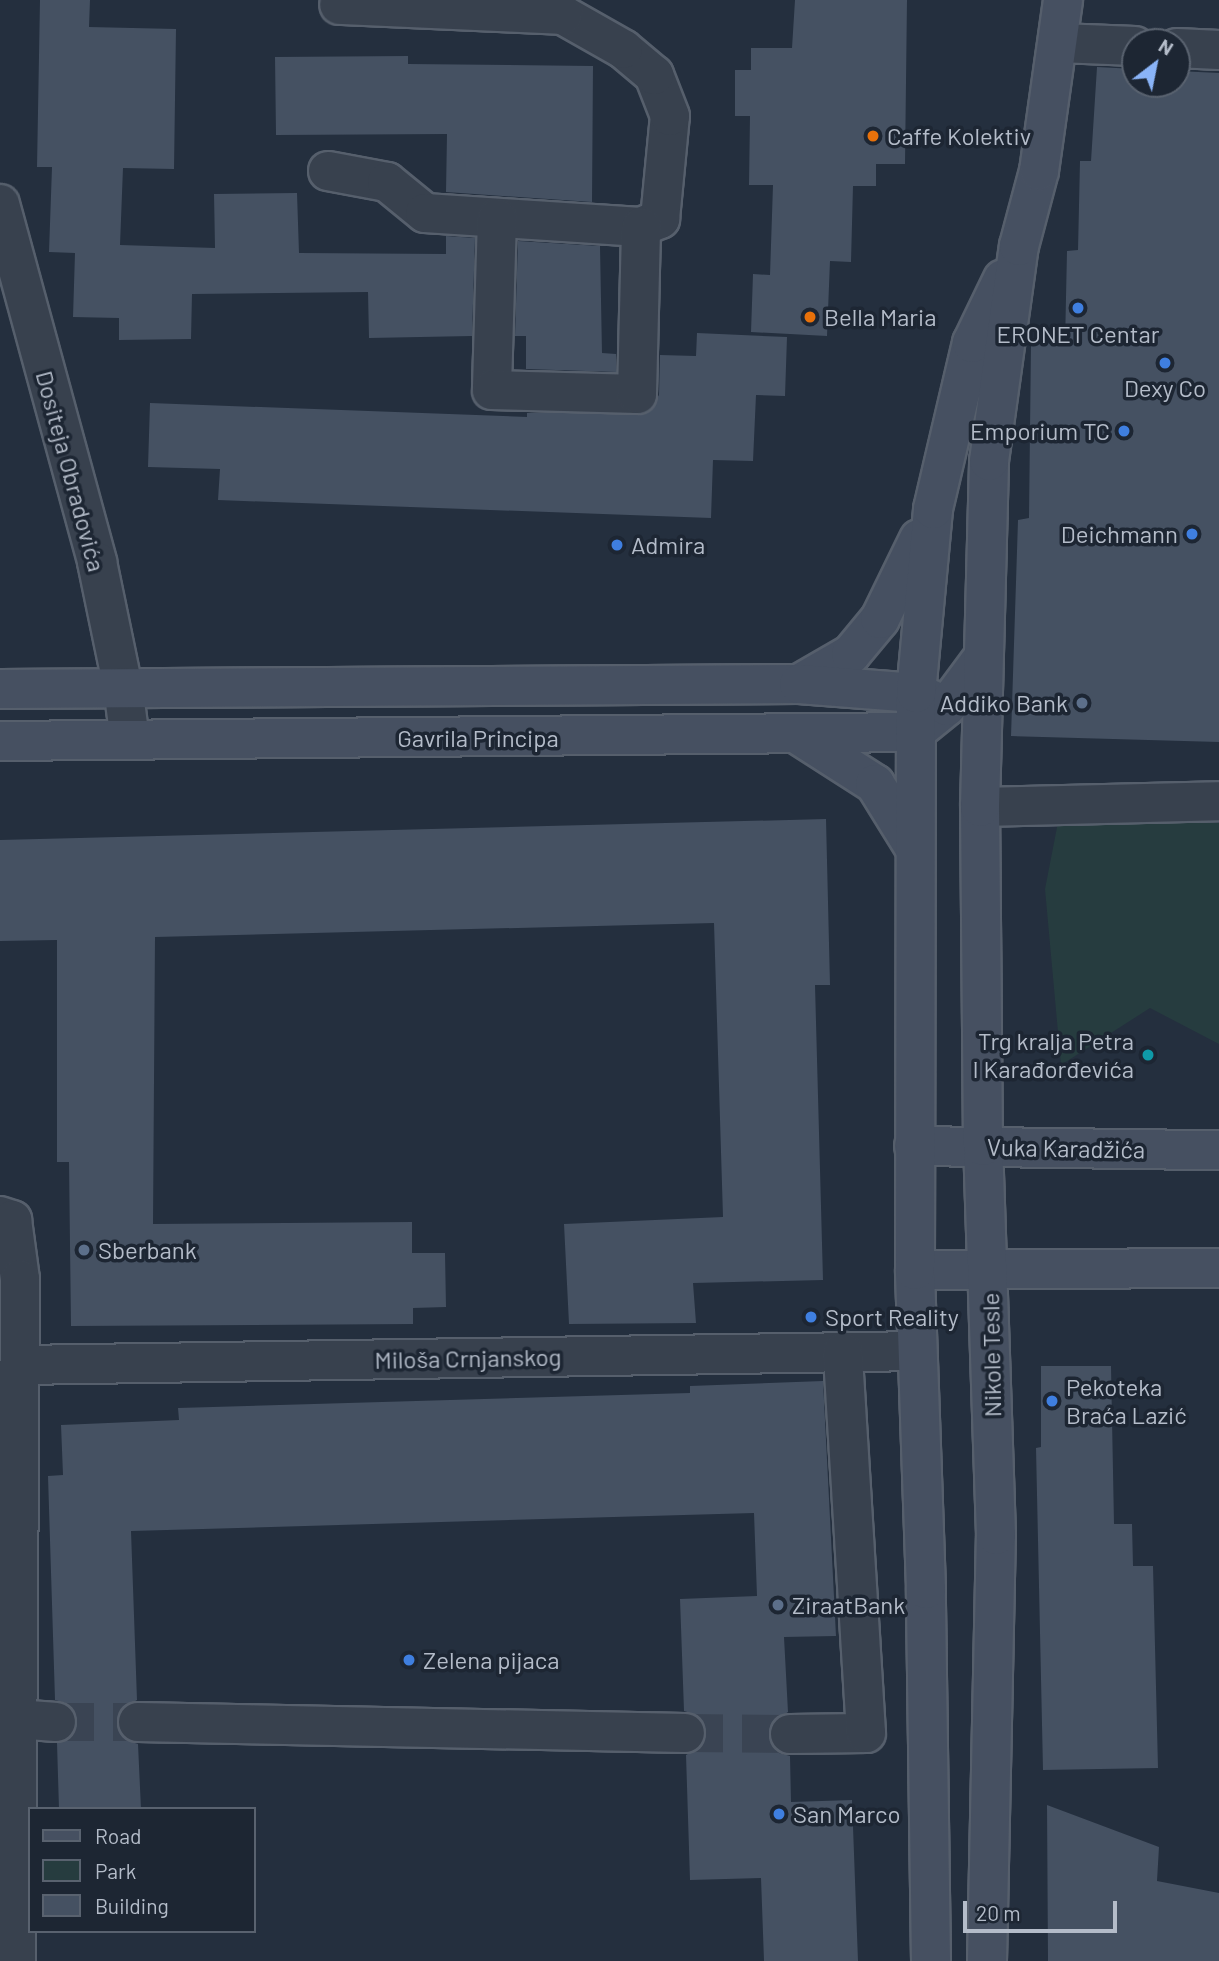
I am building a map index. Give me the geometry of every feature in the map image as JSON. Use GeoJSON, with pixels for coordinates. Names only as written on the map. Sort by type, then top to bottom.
{"type":"FeatureCollection","features":[{"type":"Feature","properties":{"kind":"main road"},"geometry":{"type":"LineString","coordinates":[[799,684],[851,654],[880,619],[933,509],[972,343],[1019,246],[1039,171],[1063,0]]}},
{"type":"Feature","properties":{"kind":"main road","name":"Nikole Tesle"},"geometry":{"type":"LineString","coordinates":[[987,1961],[996,1535],[983,1146],[981,660],[989,461],[1019,246]]}},
{"type":"Feature","properties":{"kind":"main road"},"geometry":{"type":"LineString","coordinates":[[931,1961],[926,1602],[916,1351],[914,847],[915,732],[931,699],[933,509]]}},
{"type":"Feature","properties":{"kind":"main road"},"geometry":{"type":"LineString","coordinates":[[931,699],[981,660]]}},
{"type":"Feature","properties":{"kind":"main road"},"geometry":{"type":"LineString","coordinates":[[0,689],[799,684],[931,699],[982,749]]}},
{"type":"Feature","properties":{"kind":"main road","name":"Gavrila Principa"},"geometry":{"type":"LineString","coordinates":[[0,741],[800,736],[915,732]]}},
{"type":"Feature","properties":{"kind":"main road"},"geometry":{"type":"LineString","coordinates":[[800,736],[875,784],[914,847]]}},
{"type":"Feature","properties":{"kind":"main road","name":"Vuka Karadžića"},"geometry":{"type":"LineString","coordinates":[[914,1146],[1219,1150]]}},
{"type":"Feature","properties":{"kind":"main road"},"geometry":{"type":"LineString","coordinates":[[915,1270],[1219,1268]]}},
{"type":"Feature","properties":{"kind":"street"},"geometry":{"type":"LineString","coordinates":[[328,171],[387,182],[425,213],[642,227],[660,219],[670,116],[665,94],[654,75],[623,49],[562,8],[340,5]]}},
{"type":"Feature","properties":{"kind":"street"},"geometry":{"type":"LineString","coordinates":[[1059,43],[1121,46]]}},
{"type":"Feature","properties":{"kind":"street"},"geometry":{"type":"LineString","coordinates":[[1191,49],[1219,50]]}},
{"type":"Feature","properties":{"kind":"street","name":"Dositeja Obradovića"},"geometry":{"type":"LineString","coordinates":[[0,204],[97,562],[123,687],[130,740]]}},
{"type":"Feature","properties":{"kind":"street"},"geometry":{"type":"LineString","coordinates":[[497,218],[492,390],[637,394],[642,227]]}},
{"type":"Feature","properties":{"kind":"street"},"geometry":{"type":"LineString","coordinates":[[980,807],[1219,801]]}},
{"type":"Feature","properties":{"kind":"street"},"geometry":{"type":"LineString","coordinates":[[6,1218],[20,1279],[10,1729],[16,1961]]}},
{"type":"Feature","properties":{"kind":"street","name":"Miloša Crnjanskog"},"geometry":{"type":"LineString","coordinates":[[20,1366],[916,1351]]}},
{"type":"Feature","properties":{"kind":"street"},"geometry":{"type":"LineString","coordinates":[[790,1734],[866,1733],[843,1352]]}},
{"type":"Feature","properties":{"kind":"street"},"geometry":{"type":"LineString","coordinates":[[10,1729],[56,1721]]}},
{"type":"Feature","properties":{"kind":"street"},"geometry":{"type":"LineString","coordinates":[[138,1722],[685,1733]]}},
{"type":"Feature","properties":{"kind":"green space"},"geometry":{"type":"Polygon","coordinates":[[[1059,817],[1219,823],[1219,1044],[1150,1008],[1061,1065],[1045,889],[1059,817]]]}},
{"type":"Feature","properties":{"kind":"building"},"geometry":{"type":"Polygon","coordinates":[[[40,0],[90,0],[89,27],[176,29],[174,169],[123,168],[120,245],[215,248],[214,194],[297,193],[299,253],[446,254],[446,236],[475,238],[472,336],[369,338],[368,292],[192,294],[191,339],[119,340],[119,318],[73,317],[75,253],[49,252],[52,167],[37,167],[40,0]]]}},
{"type":"Feature","properties":{"kind":"building"},"geometry":{"type":"Polygon","coordinates":[[[795,0],[907,0],[905,164],[876,164],[876,186],[853,186],[851,262],[830,261],[827,336],[751,332],[753,274],[770,275],[773,185],[749,185],[750,116],[735,116],[735,70],[751,70],[751,48],[792,48],[795,0]]]}},
{"type":"Feature","properties":{"kind":"building"},"geometry":{"type":"Polygon","coordinates":[[[408,56],[408,64],[593,66],[592,202],[446,192],[447,134],[276,135],[275,57],[408,56]]]}},
{"type":"Feature","properties":{"kind":"building","name":"Emporium TC"},"geometry":{"type":"Polygon","coordinates":[[[1097,67],[1121,68],[1121,98],[1191,98],[1191,72],[1219,73],[1219,742],[1011,736],[1018,520],[1029,518],[1031,343],[1065,344],[1067,251],[1078,250],[1080,161],[1091,161],[1097,67]]]}},
{"type":"Feature","properties":{"kind":"building"},"geometry":{"type":"Polygon","coordinates":[[[518,241],[600,246],[602,353],[616,354],[616,372],[526,369],[526,336],[515,336],[518,241]]]}},
{"type":"Feature","properties":{"kind":"building"},"geometry":{"type":"Polygon","coordinates":[[[697,333],[787,337],[785,396],[756,395],[753,461],[713,460],[711,518],[218,500],[220,469],[148,467],[150,403],[527,417],[527,413],[647,413],[659,395],[660,355],[696,356],[697,333]]]}},
{"type":"Feature","properties":{"kind":"building"},"geometry":{"type":"Polygon","coordinates":[[[826,819],[830,985],[815,985],[823,1280],[693,1283],[696,1323],[569,1324],[564,1224],[723,1217],[714,923],[155,937],[153,1224],[412,1222],[412,1253],[445,1253],[446,1307],[413,1308],[413,1324],[71,1326],[69,1162],[57,1162],[57,940],[0,941],[0,840],[826,819]]]}},
{"type":"Feature","properties":{"kind":"building"},"geometry":{"type":"Polygon","coordinates":[[[1041,1366],[1111,1366],[1114,1524],[1132,1524],[1133,1566],[1153,1566],[1158,1768],[1043,1770],[1036,1448],[1041,1447],[1041,1366]]]}},
{"type":"Feature","properties":{"kind":"building"},"geometry":{"type":"Polygon","coordinates":[[[823,1381],[836,1636],[784,1637],[788,1712],[771,1723],[768,1735],[779,1753],[790,1756],[791,1802],[852,1800],[858,1961],[764,1961],[761,1878],[690,1880],[686,1755],[703,1745],[707,1733],[697,1715],[684,1711],[680,1599],[757,1596],[754,1513],[131,1531],[137,1700],[120,1710],[116,1722],[126,1740],[138,1744],[141,1807],[59,1807],[57,1743],[74,1735],[78,1723],[69,1704],[55,1700],[48,1476],[63,1475],[61,1425],[179,1420],[178,1408],[690,1393],[690,1386],[823,1381]]]}},
{"type":"Feature","properties":{"kind":"building"},"geometry":{"type":"Polygon","coordinates":[[[1047,1805],[1159,1847],[1157,1881],[1219,1893],[1219,1961],[1048,1961],[1047,1805]]]}},
{"type":"Feature","properties":{"kind":"tunnel"},"geometry":{"type":"LineString","coordinates":[[56,1722],[138,1722]]}},
{"type":"Feature","properties":{"kind":"tunnel"},"geometry":{"type":"LineString","coordinates":[[685,1733],[790,1734]]}},
{"type":"Feature","properties":{"kind":"place","name":"Caffe Kolektiv"},"geometry":{"type":"Point","coordinates":[873,136]}},
{"type":"Feature","properties":{"kind":"place","name":"ERONET Centar"},"geometry":{"type":"Point","coordinates":[1078,308]}},
{"type":"Feature","properties":{"kind":"place","name":"Bella Maria"},"geometry":{"type":"Point","coordinates":[810,317]}},
{"type":"Feature","properties":{"kind":"place","name":"Dexy Co"},"geometry":{"type":"Point","coordinates":[1165,363]}},
{"type":"Feature","properties":{"kind":"place","name":"Emporium TC"},"geometry":{"type":"Point","coordinates":[1124,431]}},
{"type":"Feature","properties":{"kind":"place","name":"Deichmann"},"geometry":{"type":"Point","coordinates":[1192,534]}},
{"type":"Feature","properties":{"kind":"place","name":"Admira"},"geometry":{"type":"Point","coordinates":[617,545]}},
{"type":"Feature","properties":{"kind":"place","name":"Addiko Bank"},"geometry":{"type":"Point","coordinates":[1082,703]}},
{"type":"Feature","properties":{"kind":"place","name":"Trg kralja Petra I Karađorđevića"},"geometry":{"type":"Point","coordinates":[1148,1055]}},
{"type":"Feature","properties":{"kind":"place","name":"Sberbank"},"geometry":{"type":"Point","coordinates":[84,1250]}},
{"type":"Feature","properties":{"kind":"place","name":"Sport Reality"},"geometry":{"type":"Point","coordinates":[811,1317]}},
{"type":"Feature","properties":{"kind":"place","name":"Pekoteka Braća Lazić"},"geometry":{"type":"Point","coordinates":[1052,1401]}},
{"type":"Feature","properties":{"kind":"place","name":"ZiraatBank"},"geometry":{"type":"Point","coordinates":[778,1605]}},
{"type":"Feature","properties":{"kind":"place","name":"Zelena pijaca"},"geometry":{"type":"Point","coordinates":[409,1660]}},
{"type":"Feature","properties":{"kind":"place","name":"San Marco"},"geometry":{"type":"Point","coordinates":[779,1814]}}]}
